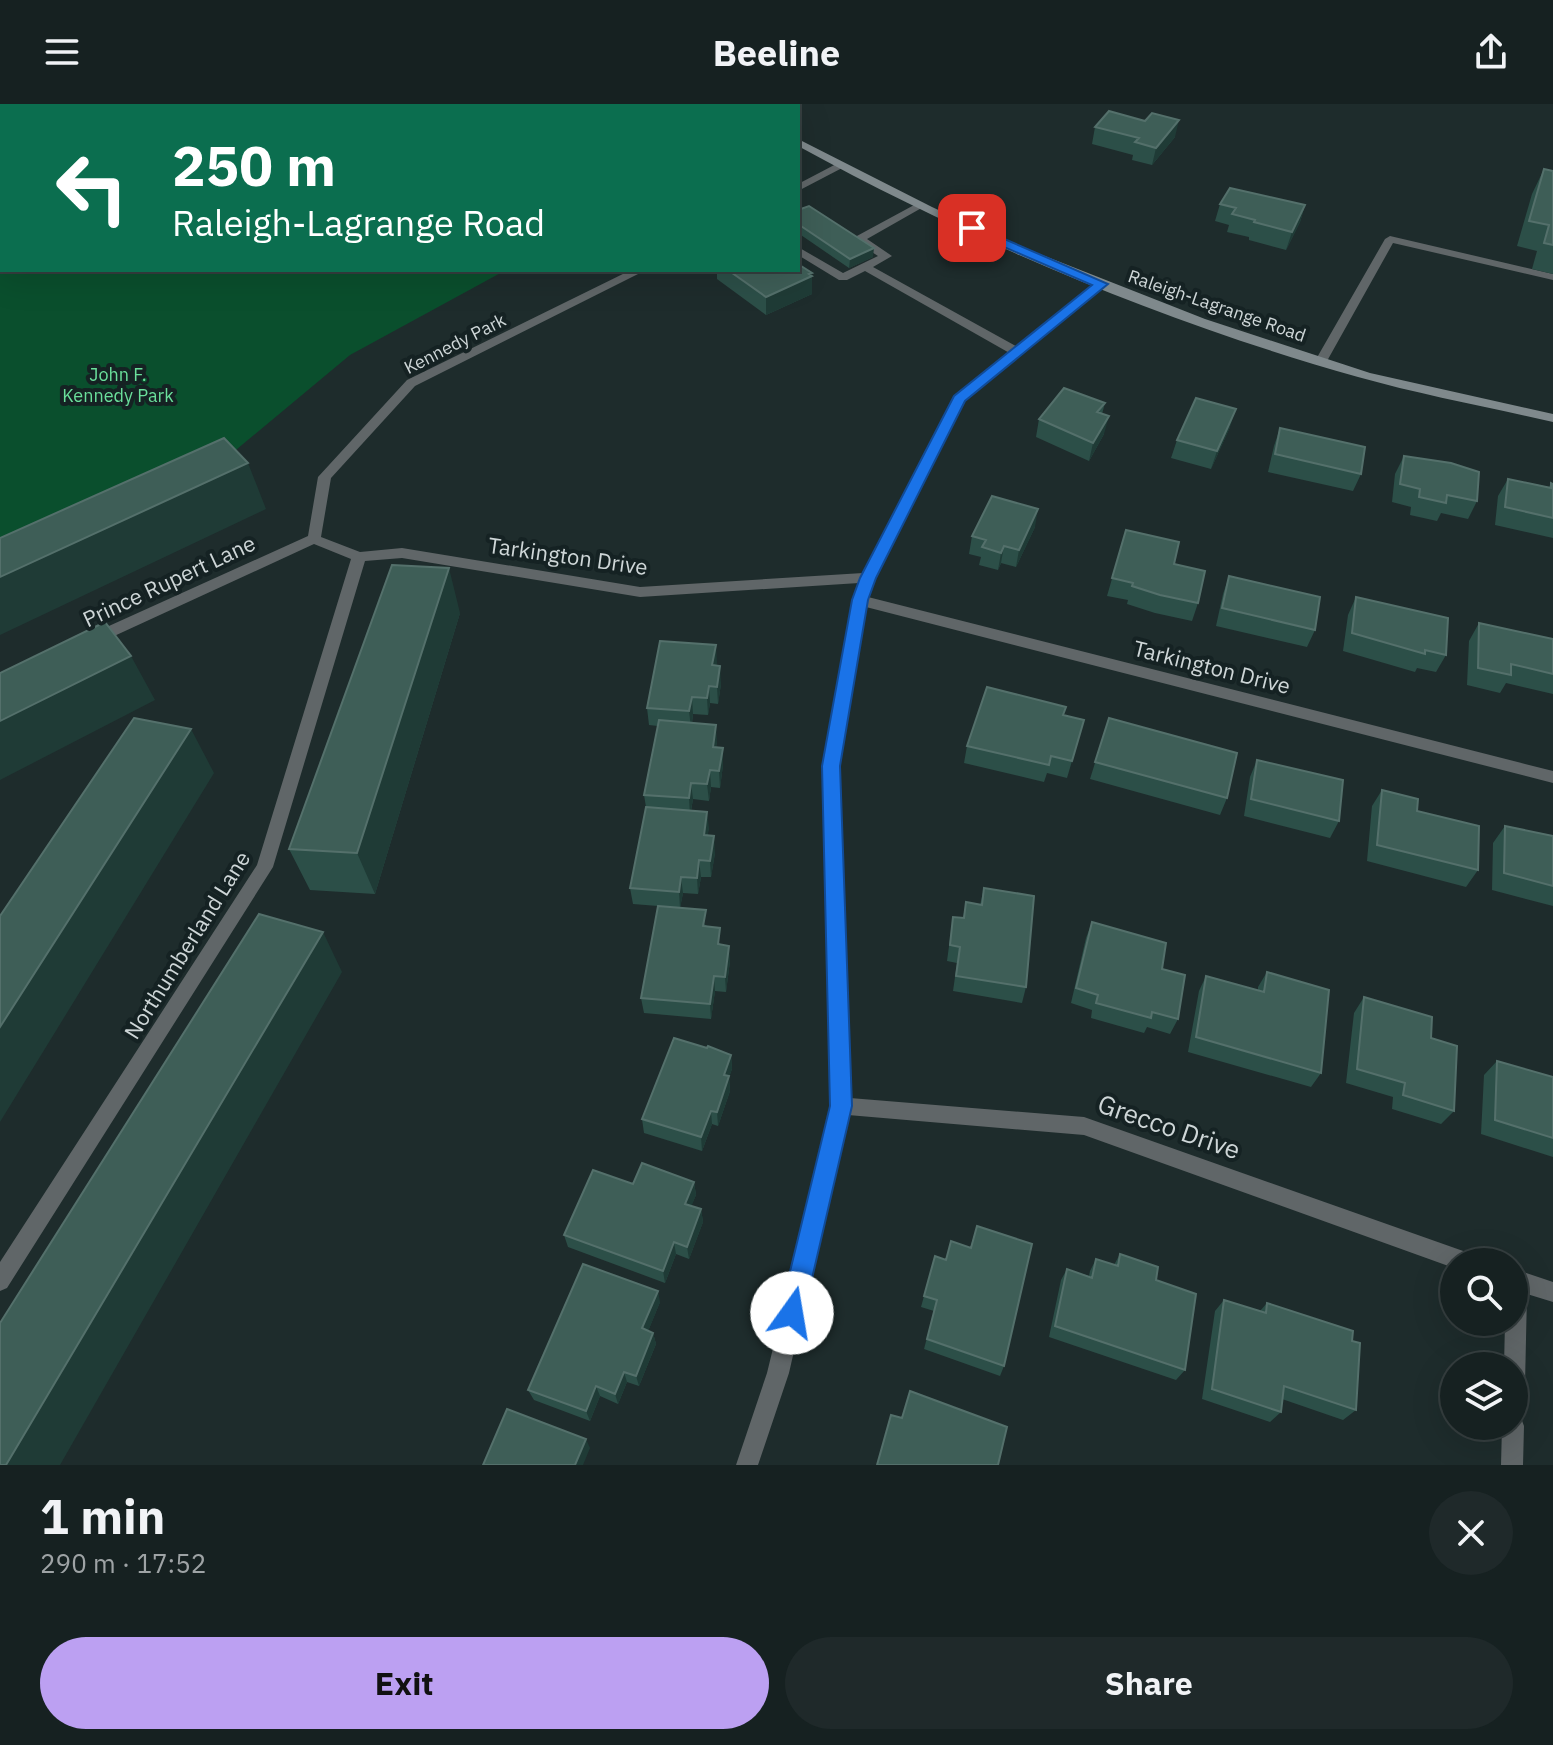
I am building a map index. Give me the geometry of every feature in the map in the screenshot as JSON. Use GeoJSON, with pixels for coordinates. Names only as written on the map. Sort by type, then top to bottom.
{"type":"FeatureCollection","features":[{"type":"Feature","properties":{"kind":"main road","name":"Raleigh-Lagrange Road"},"geometry":{"type":"LineString","coordinates":[[800,143],[920,206],[1101,284],[1321,361],[1553,418]]}},
{"type":"Feature","properties":{"kind":"street"},"geometry":{"type":"LineString","coordinates":[[800,187],[840,165]]}},
{"type":"Feature","properties":{"kind":"street"},"geometry":{"type":"LineString","coordinates":[[800,251],[843,278],[886,256],[852,238],[920,206]]}},
{"type":"Feature","properties":{"kind":"street"},"geometry":{"type":"LineString","coordinates":[[1321,361],[1390,239],[1553,277]]}},
{"type":"Feature","properties":{"kind":"street"},"geometry":{"type":"LineString","coordinates":[[814,260],[828,254]]}},
{"type":"Feature","properties":{"kind":"street"},"geometry":{"type":"LineString","coordinates":[[865,267],[1017,352]]}},
{"type":"Feature","properties":{"kind":"street","name":"Kennedy Park"},"geometry":{"type":"LineString","coordinates":[[314,539],[325,477],[411,383],[636,272]]}},
{"type":"Feature","properties":{"kind":"street"},"geometry":{"type":"LineString","coordinates":[[747,1465],[778,1373],[841,1106],[831,766],[860,600],[868,578],[959,399],[1101,284]]}},
{"type":"Feature","properties":{"kind":"street","name":"Tarkington Drive"},"geometry":{"type":"LineString","coordinates":[[314,539],[359,557],[402,553],[640,592],[868,578]]}},
{"type":"Feature","properties":{"kind":"street","name":"Prince Rupert Lane"},"geometry":{"type":"LineString","coordinates":[[81,646],[314,539]]}},
{"type":"Feature","properties":{"kind":"street","name":"Northumberland Lane"},"geometry":{"type":"LineString","coordinates":[[0,1281],[265,867],[359,557]]}},
{"type":"Feature","properties":{"kind":"street","name":"Tarkington Drive"},"geometry":{"type":"LineString","coordinates":[[860,600],[1553,777]]}},
{"type":"Feature","properties":{"kind":"street","name":"Grecco Drive"},"geometry":{"type":"LineString","coordinates":[[841,1106],[1084,1126],[1440,1253]]}},
{"type":"Feature","properties":{"kind":"street"},"geometry":{"type":"LineString","coordinates":[[1528,1284],[1553,1292]]}},
{"type":"Feature","properties":{"kind":"street"},"geometry":{"type":"LineString","coordinates":[[1512,1465],[1513,1440]]}},
{"type":"Feature","properties":{"kind":"green space","name":"John F. Kennedy Park"},"geometry":{"type":"Polygon","coordinates":[[[0,272],[502,272],[350,355],[207,474],[0,562],[0,272]]]}},
{"type":"Feature","properties":{"kind":"building"},"geometry":{"type":"Polygon","coordinates":[[[1109,111],[1145,121],[1152,113],[1179,120],[1156,148],[1135,142],[1139,138],[1095,127],[1109,111]]]}},
{"type":"Feature","properties":{"kind":"building"},"geometry":{"type":"Polygon","coordinates":[[[1544,169],[1553,171],[1553,245],[1544,243],[1549,225],[1529,221],[1544,169]]]}},
{"type":"Feature","properties":{"kind":"building"},"geometry":{"type":"Polygon","coordinates":[[[1230,188],[1305,205],[1292,232],[1232,214],[1236,208],[1220,204],[1230,188]]]}},
{"type":"Feature","properties":{"kind":"building"},"geometry":{"type":"Polygon","coordinates":[[[809,206],[874,248],[850,259],[800,225],[800,209],[809,206]]]}},
{"type":"Feature","properties":{"kind":"building"},"geometry":{"type":"Polygon","coordinates":[[[800,265],[812,273],[809,274],[812,276],[766,297],[731,272],[800,272],[800,265]]]}},
{"type":"Feature","properties":{"kind":"building"},"geometry":{"type":"Polygon","coordinates":[[[1064,388],[1105,403],[1097,412],[1109,416],[1093,443],[1039,419],[1064,388]]]}},
{"type":"Feature","properties":{"kind":"building"},"geometry":{"type":"Polygon","coordinates":[[[1196,398],[1236,409],[1217,451],[1177,440],[1196,398]]]}},
{"type":"Feature","properties":{"kind":"building"},"geometry":{"type":"Polygon","coordinates":[[[1280,428],[1365,447],[1361,474],[1275,454],[1280,428]]]}},
{"type":"Feature","properties":{"kind":"building"},"geometry":{"type":"Polygon","coordinates":[[[224,438],[248,463],[0,577],[0,538],[224,438]]]}},
{"type":"Feature","properties":{"kind":"building"},"geometry":{"type":"Polygon","coordinates":[[[1404,456],[1451,463],[1479,472],[1477,501],[1447,495],[1446,503],[1419,497],[1420,489],[1400,484],[1404,456]]]}},
{"type":"Feature","properties":{"kind":"building"},"geometry":{"type":"Polygon","coordinates":[[[1508,479],[1551,488],[1553,484],[1553,518],[1505,507],[1508,479]]]}},
{"type":"Feature","properties":{"kind":"building"},"geometry":{"type":"Polygon","coordinates":[[[992,496],[1038,509],[1019,550],[1004,546],[1001,553],[982,547],[986,540],[972,536],[992,496]]]}},
{"type":"Feature","properties":{"kind":"building"},"geometry":{"type":"Polygon","coordinates":[[[1126,530],[1179,542],[1174,564],[1205,571],[1198,603],[1160,595],[1112,578],[1126,530]]]}},
{"type":"Feature","properties":{"kind":"building"},"geometry":{"type":"Polygon","coordinates":[[[392,565],[449,568],[357,853],[289,849],[392,565]]]}},
{"type":"Feature","properties":{"kind":"building"},"geometry":{"type":"Polygon","coordinates":[[[1229,576],[1320,597],[1315,630],[1222,608],[1229,576]]]}},
{"type":"Feature","properties":{"kind":"building"},"geometry":{"type":"Polygon","coordinates":[[[1356,597],[1448,618],[1446,655],[1425,650],[1425,654],[1352,633],[1356,597]]]}},
{"type":"Feature","properties":{"kind":"building"},"geometry":{"type":"Polygon","coordinates":[[[105,622],[131,656],[0,721],[0,673],[105,622]]]}},
{"type":"Feature","properties":{"kind":"building"},"geometry":{"type":"Polygon","coordinates":[[[1479,623],[1553,639],[1553,674],[1511,664],[1511,675],[1478,668],[1479,623]]]}},
{"type":"Feature","properties":{"kind":"building"},"geometry":{"type":"Polygon","coordinates":[[[660,641],[716,645],[712,665],[720,666],[717,687],[709,686],[707,698],[692,697],[689,711],[647,708],[660,641]]]}},
{"type":"Feature","properties":{"kind":"building"},"geometry":{"type":"Polygon","coordinates":[[[987,687],[1066,707],[1063,715],[1084,720],[1072,761],[1051,756],[1049,765],[967,746],[987,687]]]}},
{"type":"Feature","properties":{"kind":"building"},"geometry":{"type":"Polygon","coordinates":[[[134,718],[191,729],[0,1027],[0,916],[134,718]]]}},
{"type":"Feature","properties":{"kind":"building"},"geometry":{"type":"Polygon","coordinates":[[[1109,718],[1237,753],[1227,798],[1095,762],[1109,718]]]}},
{"type":"Feature","properties":{"kind":"building"},"geometry":{"type":"Polygon","coordinates":[[[659,720],[716,725],[713,747],[723,748],[719,771],[710,770],[707,784],[691,783],[689,798],[644,795],[659,720]]]}},
{"type":"Feature","properties":{"kind":"building"},"geometry":{"type":"Polygon","coordinates":[[[1257,760],[1343,780],[1339,821],[1251,799],[1257,760]]]}},
{"type":"Feature","properties":{"kind":"building"},"geometry":{"type":"Polygon","coordinates":[[[1382,790],[1418,799],[1417,811],[1479,826],[1478,870],[1377,845],[1382,790]]]}},
{"type":"Feature","properties":{"kind":"building"},"geometry":{"type":"Polygon","coordinates":[[[646,807],[707,812],[704,835],[714,836],[710,861],[699,860],[697,878],[681,877],[679,892],[630,888],[646,807]]]}},
{"type":"Feature","properties":{"kind":"building"},"geometry":{"type":"Polygon","coordinates":[[[1505,826],[1553,836],[1553,886],[1504,873],[1505,826]]]}},
{"type":"Feature","properties":{"kind":"building"},"geometry":{"type":"Polygon","coordinates":[[[984,888],[1034,896],[1026,987],[956,976],[960,947],[950,945],[953,917],[964,918],[966,902],[982,905],[984,888]]]}},
{"type":"Feature","properties":{"kind":"building"},"geometry":{"type":"Polygon","coordinates":[[[658,906],[706,910],[703,926],[720,928],[718,944],[729,946],[725,977],[714,976],[710,1004],[641,998],[658,906]]]}},
{"type":"Feature","properties":{"kind":"building"},"geometry":{"type":"Polygon","coordinates":[[[259,914],[323,932],[6,1465],[0,1465],[0,1323],[259,914]]]}},
{"type":"Feature","properties":{"kind":"building"},"geometry":{"type":"Polygon","coordinates":[[[1092,922],[1166,943],[1162,969],[1185,975],[1178,1019],[1152,1012],[1151,1018],[1096,1003],[1098,995],[1076,988],[1092,922]]]}},
{"type":"Feature","properties":{"kind":"building"},"geometry":{"type":"Polygon","coordinates":[[[1267,972],[1329,990],[1321,1073],[1196,1037],[1206,976],[1264,992],[1267,972]]]}},
{"type":"Feature","properties":{"kind":"building"},"geometry":{"type":"Polygon","coordinates":[[[1364,997],[1432,1017],[1431,1038],[1457,1046],[1454,1111],[1403,1095],[1405,1083],[1357,1069],[1364,997]]]}},
{"type":"Feature","properties":{"kind":"building"},"geometry":{"type":"Polygon","coordinates":[[[674,1038],[731,1055],[724,1075],[729,1076],[717,1112],[711,1111],[701,1137],[642,1119],[674,1038]]]}},
{"type":"Feature","properties":{"kind":"building"},"geometry":{"type":"Polygon","coordinates":[[[1497,1061],[1553,1077],[1553,1138],[1495,1120],[1497,1061]]]}},
{"type":"Feature","properties":{"kind":"building"},"geometry":{"type":"Polygon","coordinates":[[[642,1163],[694,1182],[685,1204],[701,1209],[687,1247],[674,1242],[663,1271],[564,1235],[593,1170],[633,1184],[642,1163]]]}},
{"type":"Feature","properties":{"kind":"building"},"geometry":{"type":"Polygon","coordinates":[[[977,1226],[1032,1244],[1004,1366],[927,1339],[937,1300],[924,1296],[935,1256],[946,1260],[951,1241],[971,1248],[977,1226]]]}},
{"type":"Feature","properties":{"kind":"building"},"geometry":{"type":"Polygon","coordinates":[[[1120,1254],[1158,1267],[1156,1280],[1196,1294],[1185,1370],[1055,1326],[1067,1269],[1092,1278],[1096,1259],[1118,1266],[1120,1254]]]}},
{"type":"Feature","properties":{"kind":"building"},"geometry":{"type":"Polygon","coordinates":[[[583,1264],[658,1291],[642,1328],[653,1333],[636,1376],[624,1372],[615,1394],[596,1386],[586,1411],[528,1390],[583,1264]]]}},
{"type":"Feature","properties":{"kind":"building"},"geometry":{"type":"Polygon","coordinates":[[[1224,1300],[1266,1313],[1267,1303],[1353,1331],[1352,1341],[1360,1343],[1356,1410],[1284,1386],[1281,1412],[1212,1389],[1224,1300]]]}},
{"type":"Feature","properties":{"kind":"building"},"geometry":{"type":"Polygon","coordinates":[[[910,1391],[1007,1427],[998,1465],[877,1465],[891,1415],[902,1418],[910,1391]]]}},
{"type":"Feature","properties":{"kind":"building"},"geometry":{"type":"Polygon","coordinates":[[[507,1409],[586,1439],[575,1465],[483,1465],[507,1409]]]}},
{"type":"Feature","properties":{"kind":"route"},"geometry":{"type":"LineString","coordinates":[[792,1313],[841,1106],[831,766],[860,600],[868,578],[959,399],[1101,284],[972,228]]}}]}
